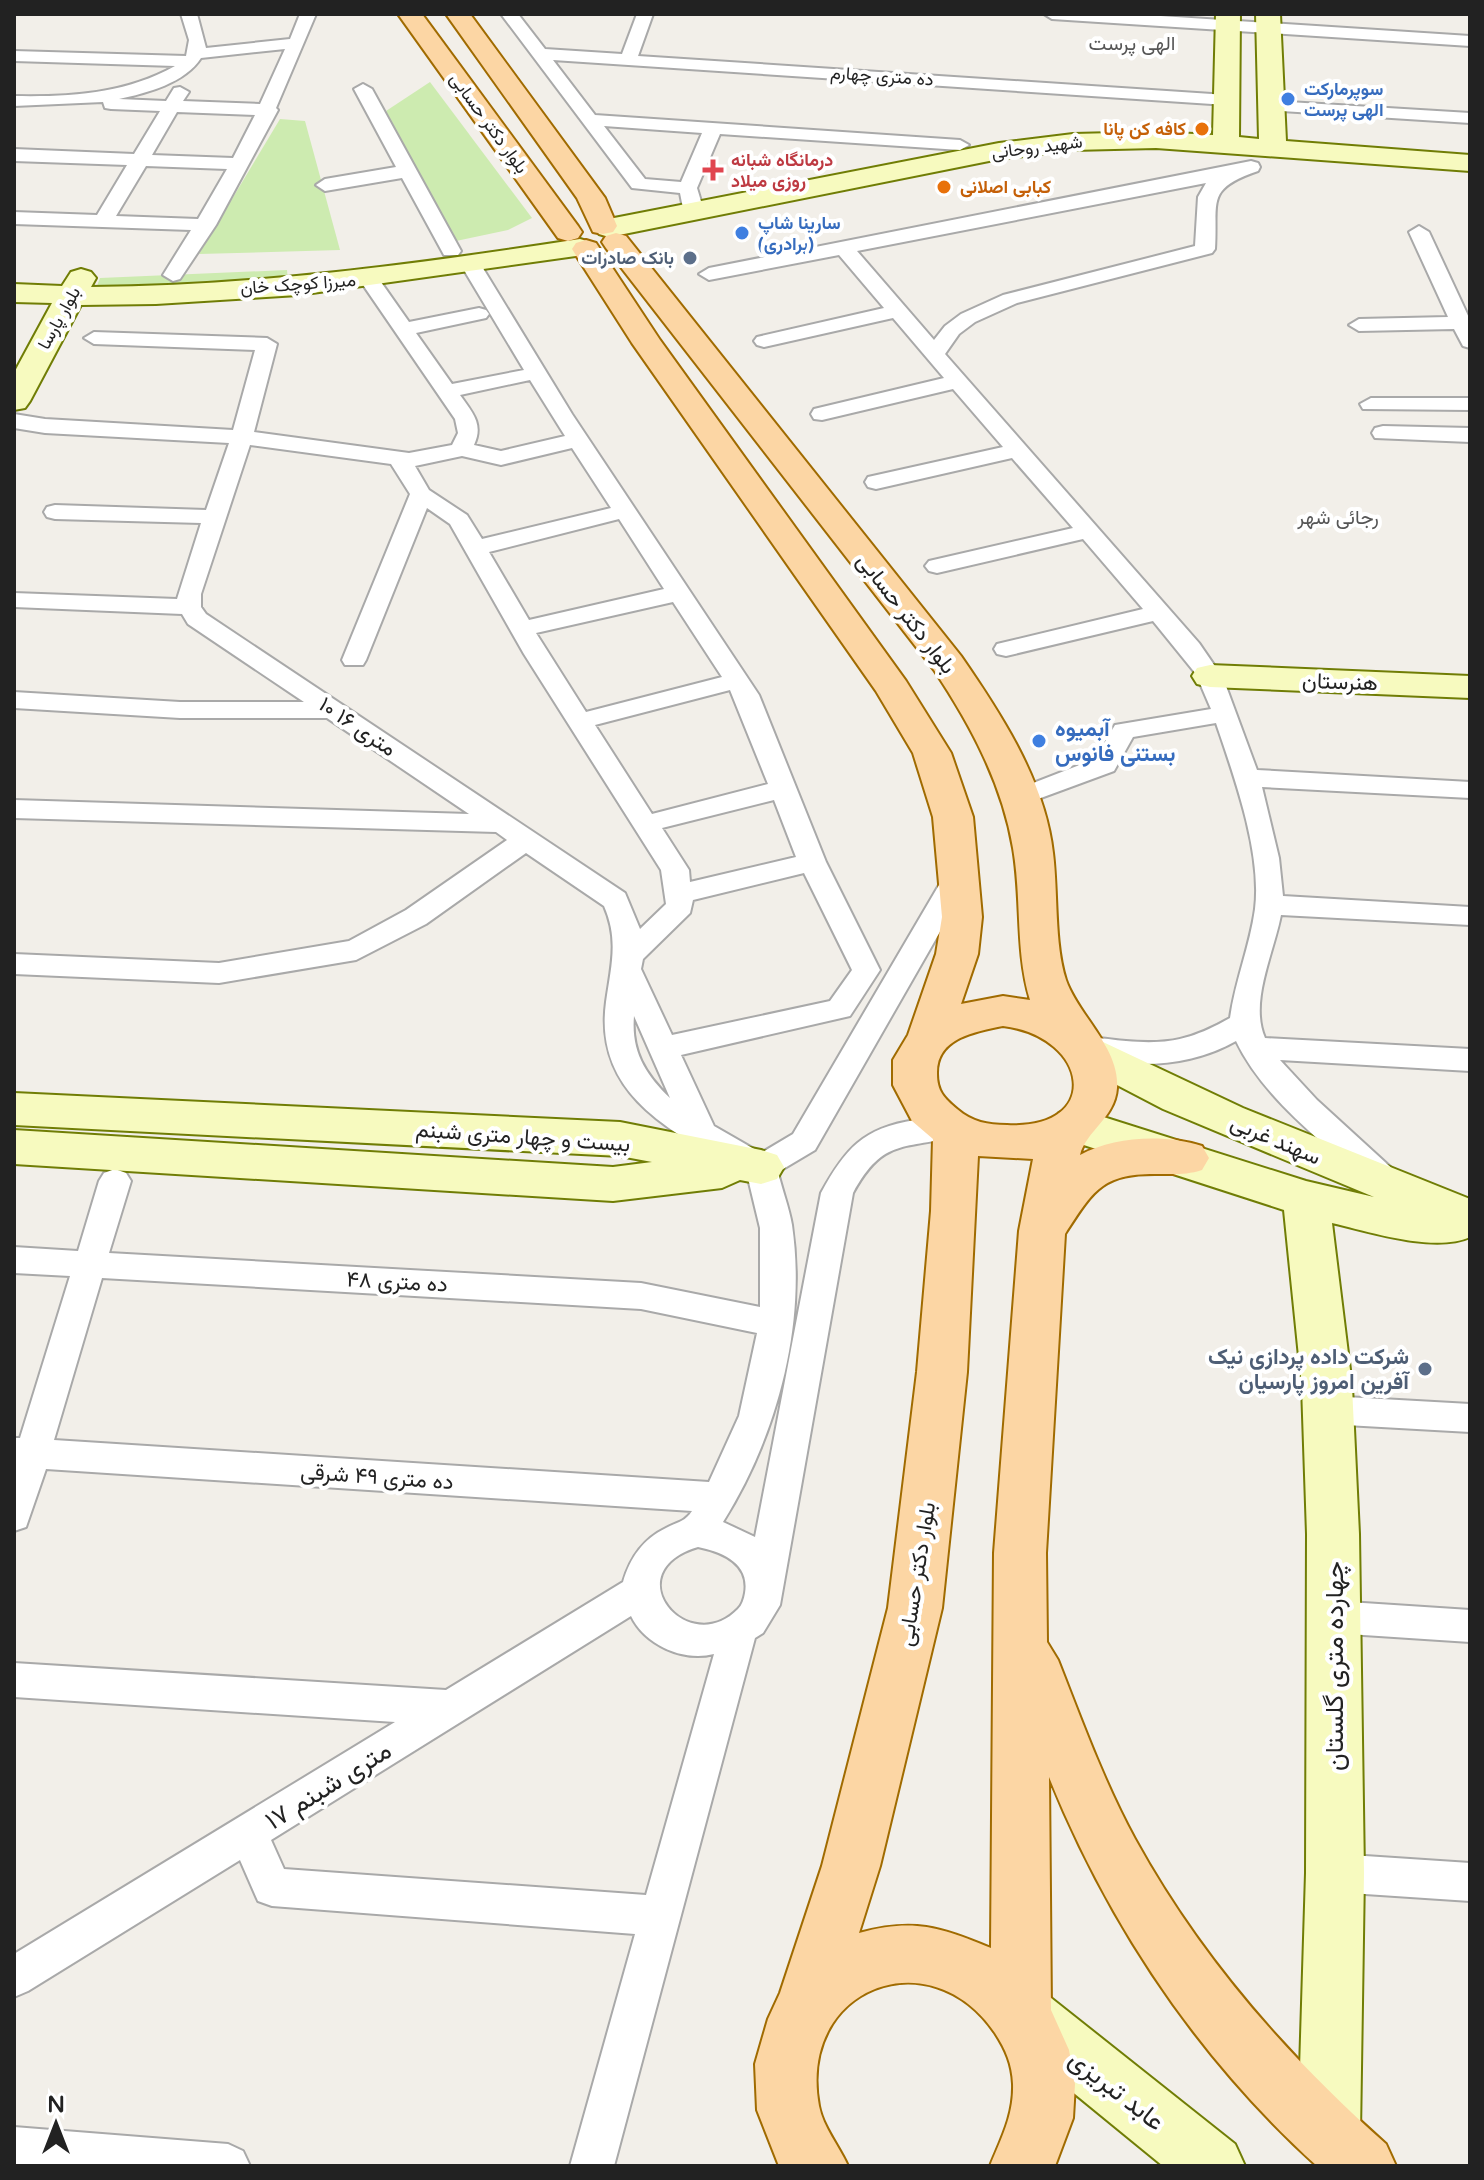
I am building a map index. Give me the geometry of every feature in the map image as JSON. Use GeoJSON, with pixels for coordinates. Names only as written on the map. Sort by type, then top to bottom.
{"type":"FeatureCollection","features":[{"type":"Feature","properties":{"kind":"main road","name":"بلوار دکتر حسابی"},"geometry":{"type":"LineString","coordinates":[[410,14],[948,664],[989,725],[1019,798],[1033,849],[1042,971],[1052,1002],[1082,1046]]}},
{"type":"Feature","properties":{"kind":"main road","name":"بلوار دکتر حسابی"},"geometry":{"type":"LineString","coordinates":[[458,14],[591,198],[593,237],[647,343],[893,689],[932,753],[953,817],[962,917],[957,954],[929,1034]]}},
{"type":"Feature","properties":{"kind":"main road"},"geometry":{"type":"LineString","coordinates":[[1226,144],[1228,19]]}},
{"type":"Feature","properties":{"kind":"main road"},"geometry":{"type":"LineString","coordinates":[[1269,21],[1273,147]]}},
{"type":"Feature","properties":{"kind":"main road","name":"شهید روحانی"},"geometry":{"type":"LineString","coordinates":[[593,237],[690,199],[1043,145],[1107,140],[1226,144],[1470,163]]}},
{"type":"Feature","properties":{"kind":"main road","name":"شهید روحانی"},"geometry":{"type":"LineString","coordinates":[[593,237],[1007,169],[1116,161],[1470,189]]}},
{"type":"Feature","properties":{"kind":"main road","name":"میرزا کوچک خان"},"geometry":{"type":"LineString","coordinates":[[24,285],[163,293],[291,278],[351,275],[593,237]]}},
{"type":"Feature","properties":{"kind":"main road","name":"میرزا کوچک خان"},"geometry":{"type":"LineString","coordinates":[[77,286],[173,275],[291,278]]}},
{"type":"Feature","properties":{"kind":"main road","name":"بلوار پارسا"},"geometry":{"type":"LineString","coordinates":[[14,327],[24,285]]}},
{"type":"Feature","properties":{"kind":"main road","name":"بلوار پارسا"},"geometry":{"type":"LineString","coordinates":[[14,401],[77,286]]}},
{"type":"Feature","properties":{"kind":"main road","name":"هنرستان"},"geometry":{"type":"LineString","coordinates":[[1210,676],[1470,687]]}},
{"type":"Feature","properties":{"kind":"main road"},"geometry":{"type":"LineString","coordinates":[[1003,1011],[1031,1015],[1057,1025],[1082,1046],[1095,1069],[1097,1089],[1090,1108],[1069,1129],[1038,1142],[1010,1145],[982,1141],[951,1129],[927,1110],[915,1091],[912,1070],[917,1051],[929,1034],[950,1021],[975,1012],[1003,1011]]}},
{"type":"Feature","properties":{"kind":"main road","name":"سهند غربی"},"geometry":{"type":"LineString","coordinates":[[1082,1046],[1121,1070],[1245,1127],[1470,1222]]}},
{"type":"Feature","properties":{"kind":"main road","name":"بیست و چهار متری شبنم"},"geometry":{"type":"LineString","coordinates":[[14,1109],[620,1139],[761,1167]]}},
{"type":"Feature","properties":{"kind":"main road","name":"بلوار دکتر حسابی"},"geometry":{"type":"LineString","coordinates":[[806,2005],[851,1866],[915,1608],[942,1372],[954,1211],[951,1129]]}},
{"type":"Feature","properties":{"kind":"main road"},"geometry":{"type":"LineString","coordinates":[[1021,2012],[1020,1553],[1042,1231],[1049,1184],[1069,1129]]}},
{"type":"Feature","properties":{"kind":"main road","name":"سهند غربی"},"geometry":{"type":"LineString","coordinates":[[1069,1129],[1186,1158],[1306,1199],[1389,1219],[1443,1227],[1470,1222]]}},
{"type":"Feature","properties":{"kind":"main road","name":"بیست و چهار متری شبنم"},"geometry":{"type":"LineString","coordinates":[[14,1147],[613,1184],[761,1167]]}},
{"type":"Feature","properties":{"kind":"main road"},"geometry":{"type":"LineString","coordinates":[[1042,1231],[1068,1189],[1095,1164],[1125,1156],[1186,1158]]}},
{"type":"Feature","properties":{"kind":"main road","name":"چهارده متری گلستان"},"geometry":{"type":"LineString","coordinates":[[1306,1199],[1328,1410],[1335,1873],[1347,2150]]}},
{"type":"Feature","properties":{"kind":"main road"},"geometry":{"type":"LineString","coordinates":[[1022,1637],[1097,1821],[1163,1940],[1246,2049],[1347,2150]]}},
{"type":"Feature","properties":{"kind":"main road"},"geometry":{"type":"LineString","coordinates":[[804,2155],[784,2090],[788,2045],[806,2005],[835,1974],[873,1956],[915,1951],[955,1960],[992,1981],[1021,2012],[1040,2051],[1046,2094],[1038,2137],[1022,2166]]}},
{"type":"Feature","properties":{"kind":"main road","name":"عابد تبریزی"},"geometry":{"type":"LineString","coordinates":[[1021,2012],[1213,2166]]}},
{"type":"Feature","properties":{"kind":"street"},"geometry":{"type":"LineString","coordinates":[[103,222],[181,88],[198,38],[189,14]]}},
{"type":"Feature","properties":{"kind":"street"},"geometry":{"type":"LineString","coordinates":[[173,275],[206,225],[269,110],[308,14]]}},
{"type":"Feature","properties":{"kind":"street"},"geometry":{"type":"LineString","coordinates":[[509,14],[639,184],[690,199],[713,128]]}},
{"type":"Feature","properties":{"kind":"street"},"geometry":{"type":"LineString","coordinates":[[629,58],[645,14]]}},
{"type":"Feature","properties":{"kind":"street"},"geometry":{"type":"LineString","coordinates":[[1052,14],[1269,21],[1470,41]]}},
{"type":"Feature","properties":{"kind":"street"},"geometry":{"type":"LineString","coordinates":[[14,56],[190,62],[297,43]]}},
{"type":"Feature","properties":{"kind":"street","name":"ده متری چهارم"},"geometry":{"type":"LineString","coordinates":[[537,54],[1227,100]]}},
{"type":"Feature","properties":{"kind":"street"},"geometry":{"type":"LineString","coordinates":[[52,102],[126,94],[190,62]]}},
{"type":"Feature","properties":{"kind":"street"},"geometry":{"type":"LineString","coordinates":[[363,89],[461,258],[746,695],[812,862],[866,970],[840,1009],[663,1048]]}},
{"type":"Feature","properties":{"kind":"street"},"geometry":{"type":"LineString","coordinates":[[14,101],[269,110]]}},
{"type":"Feature","properties":{"kind":"street"},"geometry":{"type":"LineString","coordinates":[[1272,106],[1470,118]]}},
{"type":"Feature","properties":{"kind":"street"},"geometry":{"type":"LineString","coordinates":[[591,120],[960,145]]}},
{"type":"Feature","properties":{"kind":"street"},"geometry":{"type":"LineString","coordinates":[[14,155],[241,164]]}},
{"type":"Feature","properties":{"kind":"street"},"geometry":{"type":"LineString","coordinates":[[709,274],[1242,170]]}},
{"type":"Feature","properties":{"kind":"street"},"geometry":{"type":"LineString","coordinates":[[934,354],[952,330],[968,318],[1010,299],[1205,249],[1207,196],[1221,178],[1242,170]]}},
{"type":"Feature","properties":{"kind":"street"},"geometry":{"type":"LineString","coordinates":[[325,185],[408,171]]}},
{"type":"Feature","properties":{"kind":"street"},"geometry":{"type":"LineString","coordinates":[[14,218],[206,225]]}},
{"type":"Feature","properties":{"kind":"street"},"geometry":{"type":"LineString","coordinates":[[1359,325],[1466,333],[1419,232]]}},
{"type":"Feature","properties":{"kind":"street"},"geometry":{"type":"LineString","coordinates":[[844,248],[1159,612],[1210,676],[1226,714],[1261,836],[1270,905],[1249,1036],[1280,1080],[1392,1187]]}},
{"type":"Feature","properties":{"kind":"street"},"geometry":{"type":"LineString","coordinates":[[351,275],[403,329],[466,419],[469,433],[461,449]]}},
{"type":"Feature","properties":{"kind":"street"},"geometry":{"type":"LineString","coordinates":[[764,341],[897,311]]}},
{"type":"Feature","properties":{"kind":"street"},"geometry":{"type":"LineString","coordinates":[[403,329],[479,314]]}},
{"type":"Feature","properties":{"kind":"street"},"geometry":{"type":"LineString","coordinates":[[14,600],[189,607],[189,594],[197,578],[242,437],[267,344],[94,338]]}},
{"type":"Feature","properties":{"kind":"street"},"geometry":{"type":"LineString","coordinates":[[447,391],[522,376]]}},
{"type":"Feature","properties":{"kind":"street"},"geometry":{"type":"LineString","coordinates":[[822,414],[958,381]]}},
{"type":"Feature","properties":{"kind":"street"},"geometry":{"type":"LineString","coordinates":[[1371,404],[1470,404]]}},
{"type":"Feature","properties":{"kind":"street"},"geometry":{"type":"LineString","coordinates":[[14,421],[45,426],[296,442],[399,459],[432,458],[461,449],[501,458],[578,440]]}},
{"type":"Feature","properties":{"kind":"street"},"geometry":{"type":"LineString","coordinates":[[1383,433],[1470,435]]}},
{"type":"Feature","properties":{"kind":"street"},"geometry":{"type":"LineString","coordinates":[[876,482],[1017,450]]}},
{"type":"Feature","properties":{"kind":"street"},"geometry":{"type":"LineString","coordinates":[[399,459],[421,494],[459,520],[522,629],[675,870],[680,906],[629,964],[618,1013],[617,1036],[623,1061],[641,1090],[659,1106],[761,1167],[775,1222],[777,1325],[761,1405],[738,1468],[698,1532]]}},
{"type":"Feature","properties":{"kind":"street"},"geometry":{"type":"LineString","coordinates":[[354,660],[421,494]]}},
{"type":"Feature","properties":{"kind":"street"},"geometry":{"type":"LineString","coordinates":[[475,548],[625,511]]}},
{"type":"Feature","properties":{"kind":"street"},"geometry":{"type":"LineString","coordinates":[[55,512],[215,517]]}},
{"type":"Feature","properties":{"kind":"street"},"geometry":{"type":"LineString","coordinates":[[937,566],[1088,531]]}},
{"type":"Feature","properties":{"kind":"street"},"geometry":{"type":"LineString","coordinates":[[522,629],[679,593]]}},
{"type":"Feature","properties":{"kind":"street","name":"۱۰ متری ۱۶"},"geometry":{"type":"LineString","coordinates":[[189,607],[197,619],[615,900],[628,925],[629,964]]}},
{"type":"Feature","properties":{"kind":"street"},"geometry":{"type":"LineString","coordinates":[[1006,649],[1159,612]]}},
{"type":"Feature","properties":{"kind":"street"},"geometry":{"type":"LineString","coordinates":[[580,721],[737,681]]}},
{"type":"Feature","properties":{"kind":"street"},"geometry":{"type":"LineString","coordinates":[[14,700],[180,710],[333,710]]}},
{"type":"Feature","properties":{"kind":"street"},"geometry":{"type":"LineString","coordinates":[[1019,798],[1105,765],[1124,731],[1226,714]]}},
{"type":"Feature","properties":{"kind":"street"},"geometry":{"type":"LineString","coordinates":[[1244,778],[1470,790]]}},
{"type":"Feature","properties":{"kind":"street"},"geometry":{"type":"LineString","coordinates":[[645,824],[783,789]]}},
{"type":"Feature","properties":{"kind":"street"},"geometry":{"type":"LineString","coordinates":[[14,809],[516,831]]}},
{"type":"Feature","properties":{"kind":"street"},"geometry":{"type":"LineString","coordinates":[[14,964],[219,973],[356,950],[416,917],[516,831]]}},
{"type":"Feature","properties":{"kind":"street"},"geometry":{"type":"LineString","coordinates":[[678,894],[812,862]]}},
{"type":"Feature","properties":{"kind":"street"},"geometry":{"type":"LineString","coordinates":[[761,1167],[804,1142],[959,874]]}},
{"type":"Feature","properties":{"kind":"street"},"geometry":{"type":"LineString","coordinates":[[1270,905],[1470,916]]}},
{"type":"Feature","properties":{"kind":"street"},"geometry":{"type":"LineString","coordinates":[[629,964],[701,1132]]}},
{"type":"Feature","properties":{"kind":"street"},"geometry":{"type":"LineString","coordinates":[[1082,1046],[1134,1053],[1167,1053],[1249,1036],[1470,1060]]}},
{"type":"Feature","properties":{"kind":"street"},"geometry":{"type":"LineString","coordinates":[[765,1581],[760,1564],[750,1550],[735,1539],[717,1533],[698,1532],[669,1541],[657,1551],[642,1576],[642,1590],[646,1609],[658,1624],[676,1636],[697,1640],[719,1639],[739,1630],[759,1609],[765,1581],[837,1193],[851,1164],[871,1144],[894,1135],[951,1129]]}},
{"type":"Feature","properties":{"kind":"street"},"geometry":{"type":"LineString","coordinates":[[14,1516],[24,1453],[91,1264],[115,1181]]}},
{"type":"Feature","properties":{"kind":"street","name":"ده متری ۴۸"},"geometry":{"type":"LineString","coordinates":[[14,1260],[641,1296],[724,1311],[777,1325]]}},
{"type":"Feature","properties":{"kind":"street"},"geometry":{"type":"LineString","coordinates":[[1328,1410],[1470,1418]]}},
{"type":"Feature","properties":{"kind":"street","name":"ده متری ۴۹ شرقی"},"geometry":{"type":"LineString","coordinates":[[24,1453],[721,1498]]}},
{"type":"Feature","properties":{"kind":"street","name":"۱۷ متری شبنم"},"geometry":{"type":"LineString","coordinates":[[14,1977],[642,1590]]}},
{"type":"Feature","properties":{"kind":"street"},"geometry":{"type":"LineString","coordinates":[[1333,1617],[1470,1626]]}},
{"type":"Feature","properties":{"kind":"street"},"geometry":{"type":"LineString","coordinates":[[592,2166],[739,1630]]}},
{"type":"Feature","properties":{"kind":"street"},"geometry":{"type":"LineString","coordinates":[[14,1680],[452,1708]]}},
{"type":"Feature","properties":{"kind":"street"},"geometry":{"type":"LineString","coordinates":[[249,1834],[272,1887],[661,1916]]}},
{"type":"Feature","properties":{"kind":"street"},"geometry":{"type":"LineString","coordinates":[[1335,1873],[1470,1882]]}},
{"type":"Feature","properties":{"kind":"street"},"geometry":{"type":"LineString","coordinates":[[14,2149],[228,2166]]}},
{"type":"Feature","properties":{"kind":"green space"},"geometry":{"type":"Polygon","coordinates":[[[430,82],[532,218],[508,230],[456,241],[386,111],[430,82]]]}},
{"type":"Feature","properties":{"kind":"green space"},"geometry":{"type":"Polygon","coordinates":[[[280,119],[305,121],[340,250],[199,254],[280,119]]]}},
{"type":"Feature","properties":{"kind":"green space"},"geometry":{"type":"Polygon","coordinates":[[[287,270],[288,282],[95,291],[100,278],[287,270]]]}},
{"type":"Feature","properties":{"kind":"place","name":"سوپرمارکت الهی پرست"},"geometry":{"type":"Point","coordinates":[1288,99]}},
{"type":"Feature","properties":{"kind":"place","name":"کافه کن پانا"},"geometry":{"type":"Point","coordinates":[1202,129]}},
{"type":"Feature","properties":{"kind":"place","name":"درمانگاه شبانه روزی میلاد"},"geometry":{"type":"Point","coordinates":[713,170]}},
{"type":"Feature","properties":{"kind":"place","name":"کبابی اصلانی"},"geometry":{"type":"Point","coordinates":[944,187]}},
{"type":"Feature","properties":{"kind":"place","name":"سارینا شاپ (برادری)"},"geometry":{"type":"Point","coordinates":[742,233]}},
{"type":"Feature","properties":{"kind":"place","name":"بانک صادرات"},"geometry":{"type":"Point","coordinates":[690,258]}},
{"type":"Feature","properties":{"kind":"place","name":"آبمیوه بستنی فانوس"},"geometry":{"type":"Point","coordinates":[1039,741]}},
{"type":"Feature","properties":{"kind":"place","name":"شرکت داده پردازی نیک آفرین امروز پارسیان"},"geometry":{"type":"Point","coordinates":[1425,1369]}},
{"type":"Feature","properties":{"kind":"district","name":"الهی پرست"},"geometry":{"type":"Point","coordinates":[1132,43]}},
{"type":"Feature","properties":{"kind":"district","name":"رجائی شهر"},"geometry":{"type":"Point","coordinates":[1338,517]}}]}
